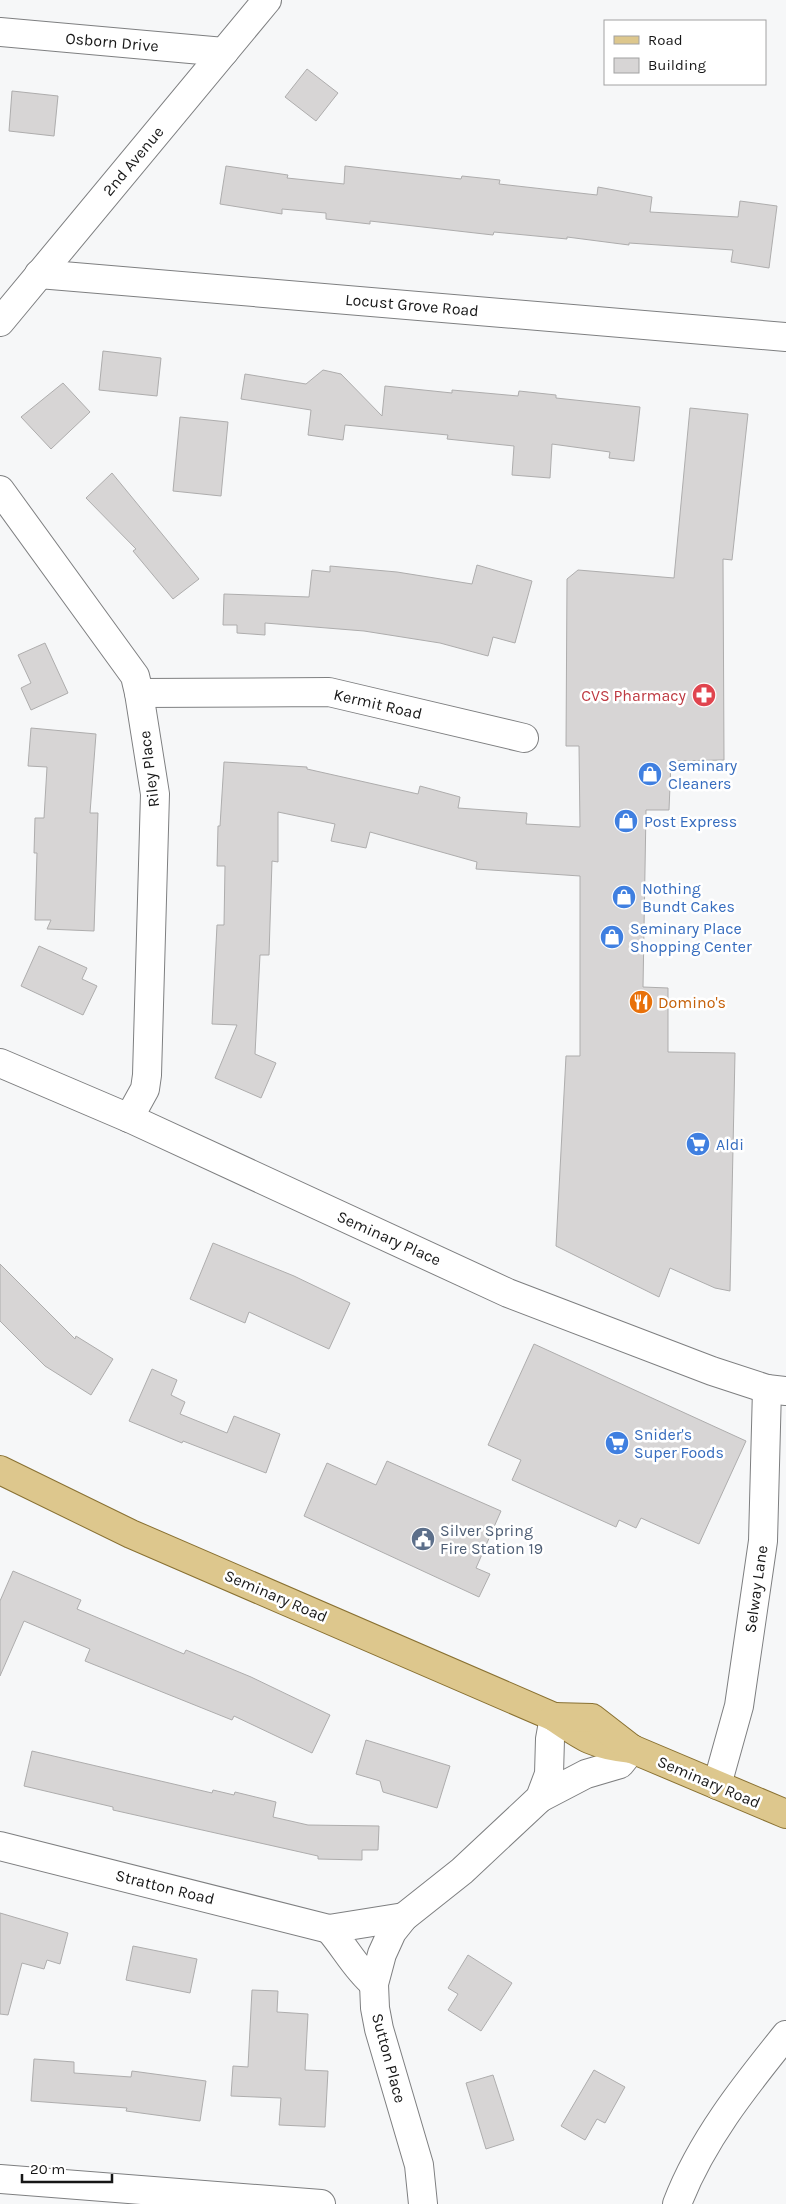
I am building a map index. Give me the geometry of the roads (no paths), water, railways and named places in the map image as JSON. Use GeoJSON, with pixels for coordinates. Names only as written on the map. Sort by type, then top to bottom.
{"type":"FeatureCollection","features":[{"type":"Feature","properties":{"kind":"main road","name":"Seminary Road"},"geometry":{"type":"LineString","coordinates":[[0,1470],[131,1534],[554,1717],[592,1718],[632,1748],[786,1814]]}},
{"type":"Feature","properties":{"kind":"street","name":"2nd Avenue"},"geometry":{"type":"LineString","coordinates":[[0,322],[267,0]]}},
{"type":"Feature","properties":{"kind":"street","name":"Osborn Drive"},"geometry":{"type":"LineString","coordinates":[[0,32],[224,52]]}},
{"type":"Feature","properties":{"kind":"street","name":"Locust Grove Road"},"geometry":{"type":"LineString","coordinates":[[39,274],[786,337]]}},
{"type":"Feature","properties":{"kind":"street","name":"Riley Place"},"geometry":{"type":"LineString","coordinates":[[0,490],[135,676],[139,693],[154,794],[147,1075],[145,1089],[129,1118]]}},
{"type":"Feature","properties":{"kind":"street","name":"Kermit Road"},"geometry":{"type":"LineString","coordinates":[[139,693],[329,692],[524,738]]}},
{"type":"Feature","properties":{"kind":"street","name":"Seminary Place"},"geometry":{"type":"LineString","coordinates":[[0,1063],[129,1118],[508,1293],[712,1371],[777,1390]]}},
{"type":"Feature","properties":{"kind":"street","name":"Selway Lane"},"geometry":{"type":"LineString","coordinates":[[716,1785],[739,1706],[763,1541],[777,1390]]}},
{"type":"Feature","properties":{"kind":"street","name":"Sutton Place"},"geometry":{"type":"LineString","coordinates":[[540,1798],[549,1774],[550,1739],[554,1717]]}},
{"type":"Feature","properties":{"kind":"street","name":"Sutton Place"},"geometry":{"type":"LineString","coordinates":[[423,2204],[418,2165],[379,2029],[374,1984],[382,1954],[392,1932],[404,1917],[462,1871],[540,1798],[586,1774],[620,1764],[632,1748]]}},
{"type":"Feature","properties":{"kind":"street","name":"Stratton Road"},"geometry":{"type":"LineString","coordinates":[[0,1846],[329,1929],[404,1917]]}},
{"type":"Feature","properties":{"kind":"street"},"geometry":{"type":"LineString","coordinates":[[329,1929],[362,1974],[374,1984]]}},
{"type":"Feature","properties":{"kind":"street"},"geometry":{"type":"LineString","coordinates":[[677,2204],[706,2146],[726,2114],[786,2035]]}},
{"type":"Feature","properties":{"kind":"street"},"geometry":{"type":"LineString","coordinates":[[0,2179],[321,2204]]}},
{"type":"Feature","properties":{"kind":"place","name":"CVS Pharmacy"},"geometry":{"type":"Point","coordinates":[704,695]}},
{"type":"Feature","properties":{"kind":"place","name":"Seminary Cleaners"},"geometry":{"type":"Point","coordinates":[650,774]}},
{"type":"Feature","properties":{"kind":"place","name":"Post Express"},"geometry":{"type":"Point","coordinates":[626,821]}},
{"type":"Feature","properties":{"kind":"place","name":"Nothing Bundt Cakes"},"geometry":{"type":"Point","coordinates":[624,897]}},
{"type":"Feature","properties":{"kind":"place","name":"Seminary Place Shopping Center"},"geometry":{"type":"Point","coordinates":[612,937]}},
{"type":"Feature","properties":{"kind":"place","name":"Domino's"},"geometry":{"type":"Point","coordinates":[641,1002]}},
{"type":"Feature","properties":{"kind":"place","name":"Aldi"},"geometry":{"type":"Point","coordinates":[698,1144]}},
{"type":"Feature","properties":{"kind":"place","name":"Snider's Super Foods"},"geometry":{"type":"Point","coordinates":[617,1443]}},
{"type":"Feature","properties":{"kind":"place","name":"Silver Spring Fire Station 19"},"geometry":{"type":"Point","coordinates":[423,1539]}}]}
